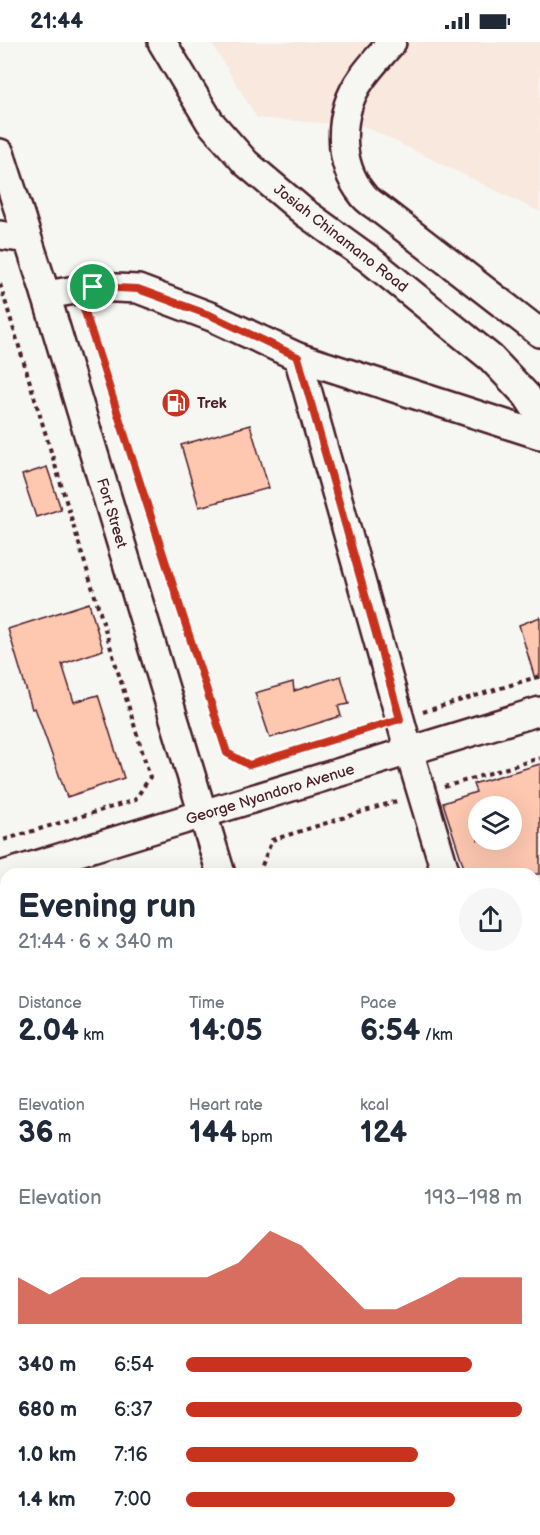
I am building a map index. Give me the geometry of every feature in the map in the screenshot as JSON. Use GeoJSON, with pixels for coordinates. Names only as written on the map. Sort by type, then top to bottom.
{"type":"FeatureCollection","features":[{"type":"Feature","properties":{"kind":"street","name":"Josiah Chinamano Road"},"geometry":{"type":"LineString","coordinates":[[162,42],[210,122],[246,163],[304,212],[369,259],[491,358],[527,396],[540,416]]}},
{"type":"Feature","properties":{"kind":"street"},"geometry":{"type":"LineString","coordinates":[[392,42],[361,79],[346,112],[343,147],[346,163],[354,180],[363,195],[381,210],[540,333]]}},
{"type":"Feature","properties":{"kind":"street","name":"Fort Street"},"geometry":{"type":"LineString","coordinates":[[0,153],[46,295],[219,868]]}},
{"type":"Feature","properties":{"kind":"street"},"geometry":{"type":"LineString","coordinates":[[0,236],[27,239]]}},
{"type":"Feature","properties":{"kind":"street"},"geometry":{"type":"LineString","coordinates":[[46,295],[93,287],[138,289],[212,316],[298,357],[540,435]]}},
{"type":"Feature","properties":{"kind":"street"},"geometry":{"type":"LineString","coordinates":[[298,357],[444,868]]}},
{"type":"Feature","properties":{"kind":"street","name":"George Nyandoro Avenue"},"geometry":{"type":"LineString","coordinates":[[26,868],[540,711]]}},
{"type":"Feature","properties":{"kind":"path"},"geometry":{"type":"LineString","coordinates":[[0,284],[150,777],[135,800],[0,841]]}},
{"type":"Feature","properties":{"kind":"path"},"geometry":{"type":"LineString","coordinates":[[78,290],[227,753],[249,765],[540,676]]}},
{"type":"Feature","properties":{"kind":"path"},"geometry":{"type":"LineString","coordinates":[[261,868],[272,840],[540,758]]}},
{"type":"Feature","properties":{"kind":"shaded area"},"geometry":{"type":"Polygon","coordinates":[[[211,42],[540,42],[540,212],[364,126],[257,118],[211,42]]]}},
{"type":"Feature","properties":{"kind":"building"},"geometry":{"type":"Polygon","coordinates":[[[250,425],[269,488],[199,507],[181,445],[250,425]]]}},
{"type":"Feature","properties":{"kind":"building"},"geometry":{"type":"Polygon","coordinates":[[[47,467],[61,509],[36,517],[22,475],[47,467]]]}},
{"type":"Feature","properties":{"kind":"building"},"geometry":{"type":"Polygon","coordinates":[[[89,603],[103,650],[62,664],[74,702],[98,695],[124,778],[67,797],[35,708],[32,709],[8,629],[89,603]]]}},
{"type":"Feature","properties":{"kind":"building"},"geometry":{"type":"Polygon","coordinates":[[[540,617],[540,678],[535,679],[519,625],[540,617]]]}},
{"type":"Feature","properties":{"kind":"building"},"geometry":{"type":"Polygon","coordinates":[[[341,676],[349,704],[338,706],[341,716],[270,738],[255,693],[293,682],[294,691],[341,676]]]}},
{"type":"Feature","properties":{"kind":"building"},"geometry":{"type":"Polygon","coordinates":[[[540,764],[540,868],[464,868],[443,803],[476,792],[473,784],[540,764]]]}},
{"type":"Feature","properties":{"kind":"place","name":"Trek"},"geometry":{"type":"Point","coordinates":[176,403]}},
{"type":"Feature","properties":{"kind":"route"},"geometry":{"type":"LineString","coordinates":[[93,287],[138,289],[212,316],[298,357],[400,719],[249,765],[227,753],[78,290],[93,287]]}}]}
